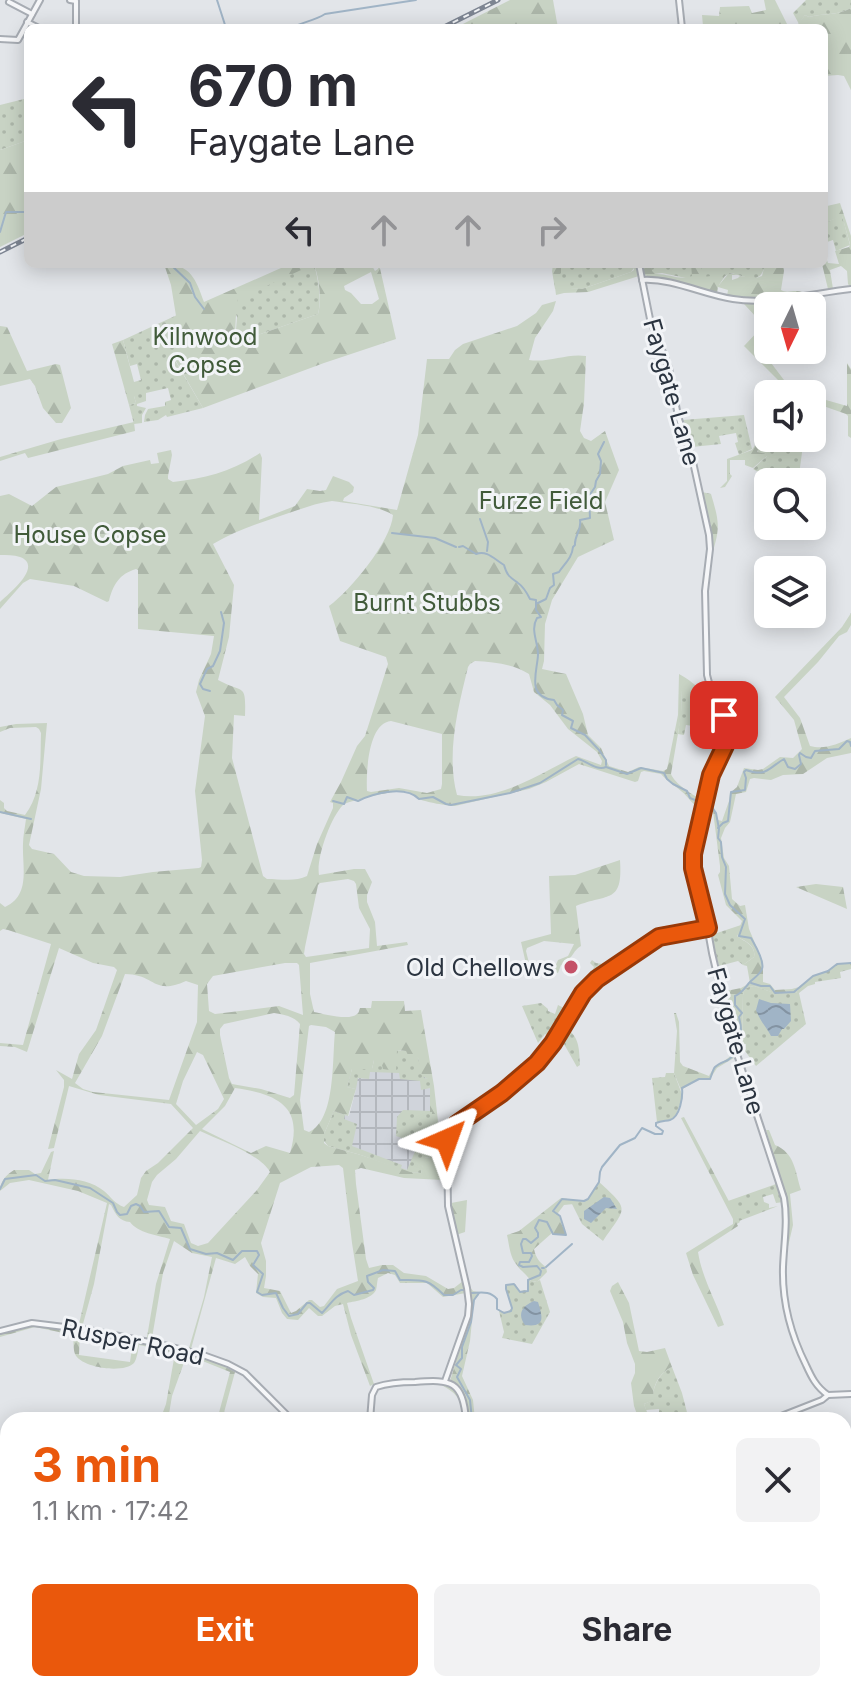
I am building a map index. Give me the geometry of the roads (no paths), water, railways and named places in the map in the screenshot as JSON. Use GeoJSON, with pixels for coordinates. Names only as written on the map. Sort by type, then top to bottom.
{"type":"FeatureCollection","features":[{"type":"Feature","properties":{"kind":"street"},"geometry":{"type":"LineString","coordinates":[[31,24],[27,22],[40,0]]}},
{"type":"Feature","properties":{"kind":"street"},"geometry":{"type":"LineString","coordinates":[[70,0],[76,1],[76,24]]}},
{"type":"Feature","properties":{"kind":"street"},"geometry":{"type":"LineString","coordinates":[[679,0],[682,24]]}},
{"type":"Feature","properties":{"kind":"street"},"geometry":{"type":"LineString","coordinates":[[9,2],[32,14]]}},
{"type":"Feature","properties":{"kind":"street"},"geometry":{"type":"LineString","coordinates":[[0,39],[18,40],[24,28]]}},
{"type":"Feature","properties":{"kind":"street","name":"Faygate Lane"},"geometry":{"type":"LineString","coordinates":[[640,268],[650,319],[669,368],[710,542],[705,591],[707,678],[731,729],[711,775],[692,862],[735,1051],[784,1198],[787,1224],[783,1277],[791,1325],[813,1379],[828,1395]]}},
{"type":"Feature","properties":{"kind":"street"},"geometry":{"type":"LineString","coordinates":[[642,280],[752,301],[851,289]]}},
{"type":"Feature","properties":{"kind":"street"},"geometry":{"type":"LineString","coordinates":[[445,1381],[468,1316],[468,1291],[448,1206],[449,1133],[537,1063],[583,993],[597,979],[659,937],[708,928]]}},
{"type":"Feature","properties":{"kind":"street","name":"Rusper Road"},"geometry":{"type":"LineString","coordinates":[[0,1331],[32,1323],[98,1331],[203,1355],[245,1373],[284,1412]]}},
{"type":"Feature","properties":{"kind":"street"},"geometry":{"type":"LineString","coordinates":[[371,1412],[376,1387],[445,1381],[456,1388],[462,1397],[465,1412]]}},
{"type":"Feature","properties":{"kind":"street"},"geometry":{"type":"LineString","coordinates":[[791,1412],[828,1395],[851,1394]]}},
{"type":"Feature","properties":{"kind":"water"},"geometry":{"type":"Polygon","coordinates":[[[759,999],[790,1004],[791,1021],[778,1036],[771,1036],[760,1018],[756,1010],[759,999]]]}},
{"type":"Feature","properties":{"kind":"water"},"geometry":{"type":"Polygon","coordinates":[[[604,1197],[610,1198],[617,1209],[606,1208],[591,1223],[584,1219],[584,1211],[604,1197]]]}},
{"type":"Feature","properties":{"kind":"water"},"geometry":{"type":"Polygon","coordinates":[[[534,1301],[538,1302],[541,1312],[540,1323],[525,1325],[522,1311],[534,1301]]]}},
{"type":"Feature","properties":{"kind":"waterway"},"geometry":{"type":"LineString","coordinates":[[217,0],[225,24]]}},
{"type":"Feature","properties":{"kind":"waterway"},"geometry":{"type":"LineString","coordinates":[[301,24],[325,14],[416,0]]}},
{"type":"Feature","properties":{"kind":"waterway"},"geometry":{"type":"LineString","coordinates":[[0,232],[6,212],[24,212]]}},
{"type":"Feature","properties":{"kind":"waterway"},"geometry":{"type":"LineString","coordinates":[[174,268],[190,283],[204,309]]}},
{"type":"Feature","properties":{"kind":"waterway"},"geometry":{"type":"LineString","coordinates":[[538,603],[546,599],[554,585],[553,574],[559,572],[570,557],[580,520],[590,518],[589,496],[600,474],[598,454],[604,442]]}},
{"type":"Feature","properties":{"kind":"waterway"},"geometry":{"type":"LineString","coordinates":[[480,519],[488,542],[487,551]]}},
{"type":"Feature","properties":{"kind":"waterway"},"geometry":{"type":"LineString","coordinates":[[392,533],[435,538],[456,547]]}},
{"type":"Feature","properties":{"kind":"waterway"},"geometry":{"type":"LineString","coordinates":[[459,547],[494,558],[504,565],[530,599],[536,600],[536,610],[541,617],[537,618],[534,627],[538,655],[536,689],[545,698],[554,700],[563,710],[562,715],[573,721],[571,728],[585,735],[599,750],[606,765]]}},
{"type":"Feature","properties":{"kind":"waterway"},"geometry":{"type":"LineString","coordinates":[[210,691],[200,684],[220,651],[224,623],[221,612]]}},
{"type":"Feature","properties":{"kind":"waterway"},"geometry":{"type":"LineString","coordinates":[[718,828],[728,821],[731,792],[745,790],[746,770],[763,772],[784,759],[788,767],[795,769],[801,764],[800,753],[811,758],[815,751],[839,749],[847,741],[851,746]]}},
{"type":"Feature","properties":{"kind":"waterway"},"geometry":{"type":"LineString","coordinates":[[333,801],[344,804],[347,797],[358,801],[372,795],[398,791],[419,799],[433,797],[451,805],[510,793],[540,783],[578,759],[595,767],[627,774],[641,768],[664,773],[673,784],[687,791],[690,798],[712,807],[716,813],[718,838],[726,867],[725,894],[730,905],[745,919],[739,936],[751,938],[762,962],[760,973],[735,996],[735,1005],[742,1013],[739,1017],[740,1041],[733,1056],[715,1067],[710,1079],[699,1079],[682,1088],[676,1115],[670,1120],[656,1123],[662,1134],[642,1128],[635,1138],[620,1145],[602,1167],[599,1182],[588,1199],[562,1199],[553,1211],[560,1216],[566,1235],[553,1234],[547,1222],[539,1220],[535,1228],[538,1237],[531,1243],[523,1239],[523,1253],[531,1253],[532,1256],[529,1262],[520,1262],[519,1265],[537,1266],[541,1271],[540,1275],[528,1280],[528,1291],[520,1292],[514,1284],[506,1285],[511,1311],[504,1313],[497,1309],[497,1299],[491,1294],[470,1293]]}},
{"type":"Feature","properties":{"kind":"waterway"},"geometry":{"type":"LineString","coordinates":[[0,812],[31,819]]}},
{"type":"Feature","properties":{"kind":"waterway"},"geometry":{"type":"LineString","coordinates":[[751,983],[770,986],[775,993],[794,992],[813,976],[837,964],[851,963]]}},
{"type":"Feature","properties":{"kind":"waterway"},"geometry":{"type":"LineString","coordinates":[[0,1189],[5,1179],[36,1175],[45,1181],[55,1180],[90,1188],[113,1203],[120,1215],[127,1214],[136,1204],[144,1212],[159,1211],[169,1227],[181,1228],[190,1249],[206,1254],[217,1253],[233,1260],[242,1251],[257,1251],[259,1255],[253,1265],[263,1274],[257,1292],[262,1295],[276,1293],[289,1316],[298,1314],[307,1303],[322,1313],[336,1297],[348,1291],[354,1295],[373,1290],[367,1276],[383,1270],[395,1271],[400,1280],[429,1283],[444,1295],[464,1290]]}},
{"type":"Feature","properties":{"kind":"waterway"},"geometry":{"type":"LineString","coordinates":[[546,1267],[572,1244]]}},
{"type":"Feature","properties":{"kind":"waterway"},"geometry":{"type":"LineString","coordinates":[[471,1412],[470,1400],[457,1377],[461,1369],[456,1365],[462,1358],[474,1300],[479,1293]]}},
{"type":"Feature","properties":{"kind":"railway"},"geometry":{"type":"LineString","coordinates":[[450,24],[498,0]]}},
{"type":"Feature","properties":{"kind":"railway"},"geometry":{"type":"LineString","coordinates":[[0,252],[24,240]]}},
{"type":"Feature","properties":{"kind":"place","name":"Old Chellows"},"geometry":{"type":"Point","coordinates":[571,967]}},
{"type":"Feature","properties":{"kind":"park label","name":"Kilnwood Copse"},"geometry":{"type":"Point","coordinates":[205,350]}},
{"type":"Feature","properties":{"kind":"park label","name":"Furze Field"},"geometry":{"type":"Point","coordinates":[541,500]}},
{"type":"Feature","properties":{"kind":"park label","name":"House Copse"},"geometry":{"type":"Point","coordinates":[90,534]}},
{"type":"Feature","properties":{"kind":"park label","name":"Burnt Stubbs"},"geometry":{"type":"Point","coordinates":[427,602]}}]}
